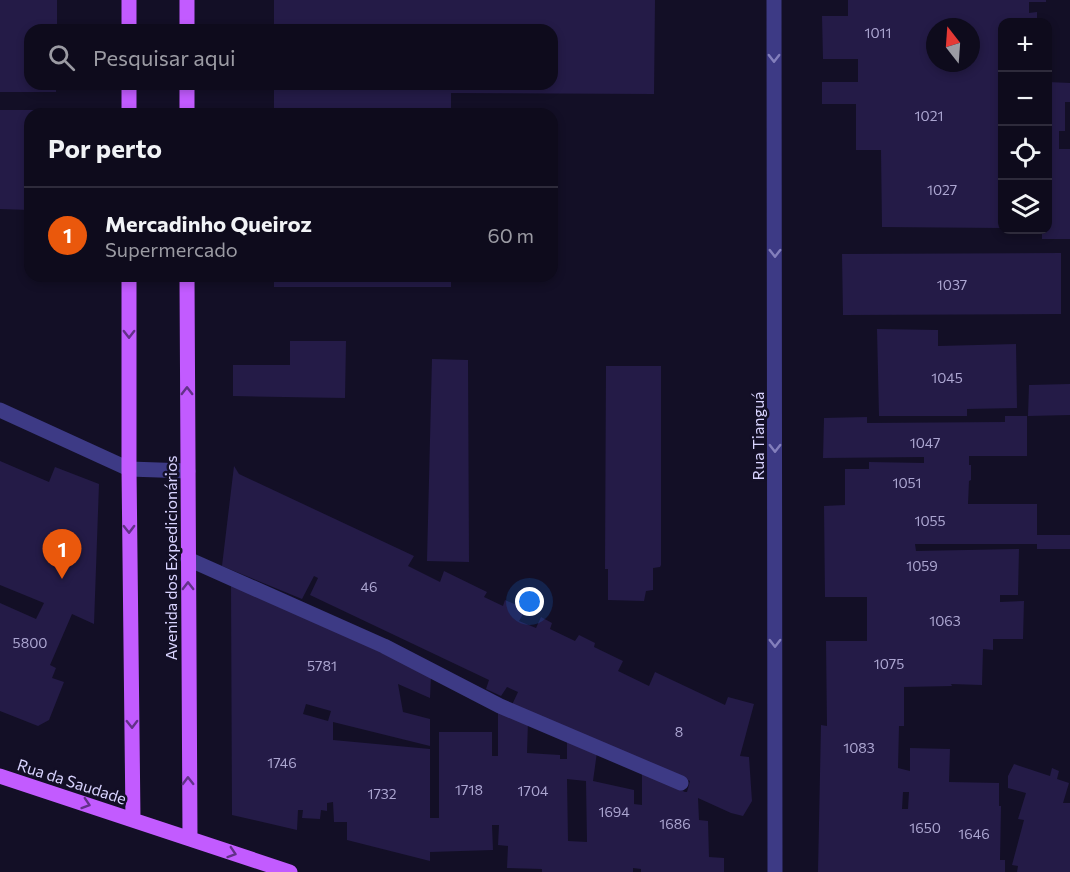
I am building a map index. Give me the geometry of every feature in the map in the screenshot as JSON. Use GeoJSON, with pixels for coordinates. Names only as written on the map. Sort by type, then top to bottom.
{"type":"FeatureCollection","features":[{"type":"Feature","properties":{"kind":"main road"},"geometry":{"type":"LineString","coordinates":[[129,0],[129,24]]}},
{"type":"Feature","properties":{"kind":"main road"},"geometry":{"type":"LineString","coordinates":[[187,0],[187,24]]}},
{"type":"Feature","properties":{"kind":"main road"},"geometry":{"type":"LineString","coordinates":[[129,90],[129,108]]}},
{"type":"Feature","properties":{"kind":"main road"},"geometry":{"type":"LineString","coordinates":[[187,90],[187,108]]}},
{"type":"Feature","properties":{"kind":"main road"},"geometry":{"type":"LineString","coordinates":[[129,282],[133,820]]}},
{"type":"Feature","properties":{"kind":"main road","name":"Avenida dos Expedicionários"},"geometry":{"type":"LineString","coordinates":[[187,282],[190,839]]}},
{"type":"Feature","properties":{"kind":"main road","name":"Rua da Saudade"},"geometry":{"type":"LineString","coordinates":[[0,776],[290,872]]}},
{"type":"Feature","properties":{"kind":"street","name":"Rua Tianguá"},"geometry":{"type":"LineString","coordinates":[[774,0],[775,872]]}},
{"type":"Feature","properties":{"kind":"street"},"geometry":{"type":"LineString","coordinates":[[0,410],[129,469],[188,471]]}},
{"type":"Feature","properties":{"kind":"street"},"geometry":{"type":"LineString","coordinates":[[188,559],[384,646],[500,706],[681,783]]}},
{"type":"Feature","properties":{"kind":"building"},"geometry":{"type":"Polygon","coordinates":[[[0,0],[57,0],[57,24],[24,24],[24,90],[56,90],[56,92],[0,92],[0,0]]]}},
{"type":"Feature","properties":{"kind":"building"},"geometry":{"type":"Polygon","coordinates":[[[274,0],[655,0],[654,94],[451,93],[451,108],[274,108],[274,90],[558,90],[558,24],[274,24],[274,0]]]}},
{"type":"Feature","properties":{"kind":"building"},"geometry":{"type":"Polygon","coordinates":[[[848,0],[1046,0],[1046,2],[1029,2],[1029,13],[1037,12],[1037,18],[998,18],[998,228],[882,227],[881,150],[856,150],[856,104],[822,104],[822,82],[858,82],[858,59],[823,59],[822,16],[848,16],[848,0]]]}},
{"type":"Feature","properties":{"kind":"building"},"geometry":{"type":"Polygon","coordinates":[[[1052,82],[1070,83],[1070,102],[1065,102],[1065,131],[1059,131],[1059,149],[1070,149],[1070,239],[1042,239],[1042,234],[1052,234],[1052,82]]]}},
{"type":"Feature","properties":{"kind":"building"},"geometry":{"type":"Polygon","coordinates":[[[0,110],[24,110],[24,210],[0,209],[0,110]]]}},
{"type":"Feature","properties":{"kind":"building"},"geometry":{"type":"Polygon","coordinates":[[[1061,253],[1061,314],[843,315],[842,254],[1061,253]]]}},
{"type":"Feature","properties":{"kind":"building"},"geometry":{"type":"Polygon","coordinates":[[[274,282],[451,282],[451,287],[274,287],[274,282]]]}},
{"type":"Feature","properties":{"kind":"building"},"geometry":{"type":"Polygon","coordinates":[[[877,329],[938,330],[938,346],[1016,344],[1017,408],[967,409],[967,416],[879,416],[877,329]]]}},
{"type":"Feature","properties":{"kind":"building"},"geometry":{"type":"Polygon","coordinates":[[[290,341],[346,341],[345,398],[233,396],[233,365],[290,365],[290,341]]]}},
{"type":"Feature","properties":{"kind":"building"},"geometry":{"type":"Polygon","coordinates":[[[432,359],[468,360],[469,562],[427,561],[432,359]]]}},
{"type":"Feature","properties":{"kind":"building"},"geometry":{"type":"Polygon","coordinates":[[[606,366],[661,366],[661,565],[653,568],[653,590],[646,591],[644,601],[608,600],[608,569],[605,569],[606,366]]]}},
{"type":"Feature","properties":{"kind":"building"},"geometry":{"type":"Polygon","coordinates":[[[1070,384],[1070,415],[1028,416],[1029,385],[1070,384]]]}},
{"type":"Feature","properties":{"kind":"building"},"geometry":{"type":"Polygon","coordinates":[[[1005,416],[1027,416],[1027,456],[969,456],[971,480],[969,481],[968,504],[1037,504],[1037,535],[1070,535],[1070,549],[1037,549],[1037,544],[915,544],[916,551],[1019,549],[1018,595],[1000,595],[1000,602],[1024,601],[1023,639],[993,639],[993,650],[983,649],[982,685],[904,687],[904,726],[899,726],[898,768],[910,771],[910,748],[950,749],[949,782],[999,783],[1000,860],[1005,860],[1005,872],[818,872],[821,725],[827,726],[826,641],[867,641],[867,597],[825,597],[824,506],[845,505],[845,469],[869,469],[869,462],[924,463],[924,457],[823,458],[824,418],[867,417],[867,423],[1005,422],[1005,416]],[[903,792],[902,809],[908,809],[909,792],[903,792]]]}},
{"type":"Feature","properties":{"kind":"building"},"geometry":{"type":"Polygon","coordinates":[[[0,461],[49,482],[55,467],[99,484],[94,624],[72,614],[50,665],[56,668],[52,678],[64,682],[49,720],[38,726],[0,711],[0,603],[36,619],[44,603],[0,585],[0,461]]]}},
{"type":"Feature","properties":{"kind":"building"},"geometry":{"type":"Polygon","coordinates":[[[234,466],[239,474],[414,556],[408,566],[440,582],[444,571],[487,592],[484,597],[503,606],[505,600],[526,609],[519,621],[536,628],[541,617],[552,623],[550,629],[575,641],[579,635],[595,643],[594,647],[623,661],[618,671],[649,686],[655,672],[725,705],[728,697],[754,704],[740,756],[749,757],[752,801],[743,816],[698,798],[699,820],[708,821],[709,857],[724,858],[724,872],[641,872],[641,869],[633,868],[633,872],[542,872],[542,869],[507,868],[508,846],[498,845],[499,825],[492,825],[493,850],[430,852],[430,861],[347,840],[347,822],[334,822],[333,802],[327,803],[327,811],[321,810],[320,819],[302,818],[303,810],[298,810],[297,830],[232,815],[231,583],[431,675],[430,698],[398,684],[403,712],[430,719],[430,746],[333,722],[333,740],[430,749],[430,818],[439,818],[439,732],[492,732],[492,756],[498,756],[498,708],[528,721],[527,753],[560,755],[560,759],[567,759],[567,739],[597,752],[593,781],[634,790],[634,804],[642,805],[642,772],[685,792],[687,792],[690,781],[511,707],[518,692],[507,687],[501,696],[486,689],[489,680],[310,595],[318,578],[314,576],[302,599],[222,566],[234,466]],[[306,704],[303,714],[328,721],[331,711],[306,704]],[[567,779],[568,841],[587,842],[586,781],[567,779]]]}},
{"type":"Feature","properties":{"kind":"building"},"geometry":{"type":"Polygon","coordinates":[[[1014,764],[1050,776],[1052,768],[1059,771],[1057,779],[1069,783],[1063,803],[1070,803],[1070,872],[1017,872],[1018,866],[1012,865],[1024,820],[1018,819],[1026,793],[1008,788],[1008,776],[1014,764]]]}},
{"type":"Feature","properties":{"kind":"place","name":"Mercadinho Queiroz"},"geometry":{"type":"Point","coordinates":[62,579]}}]}
